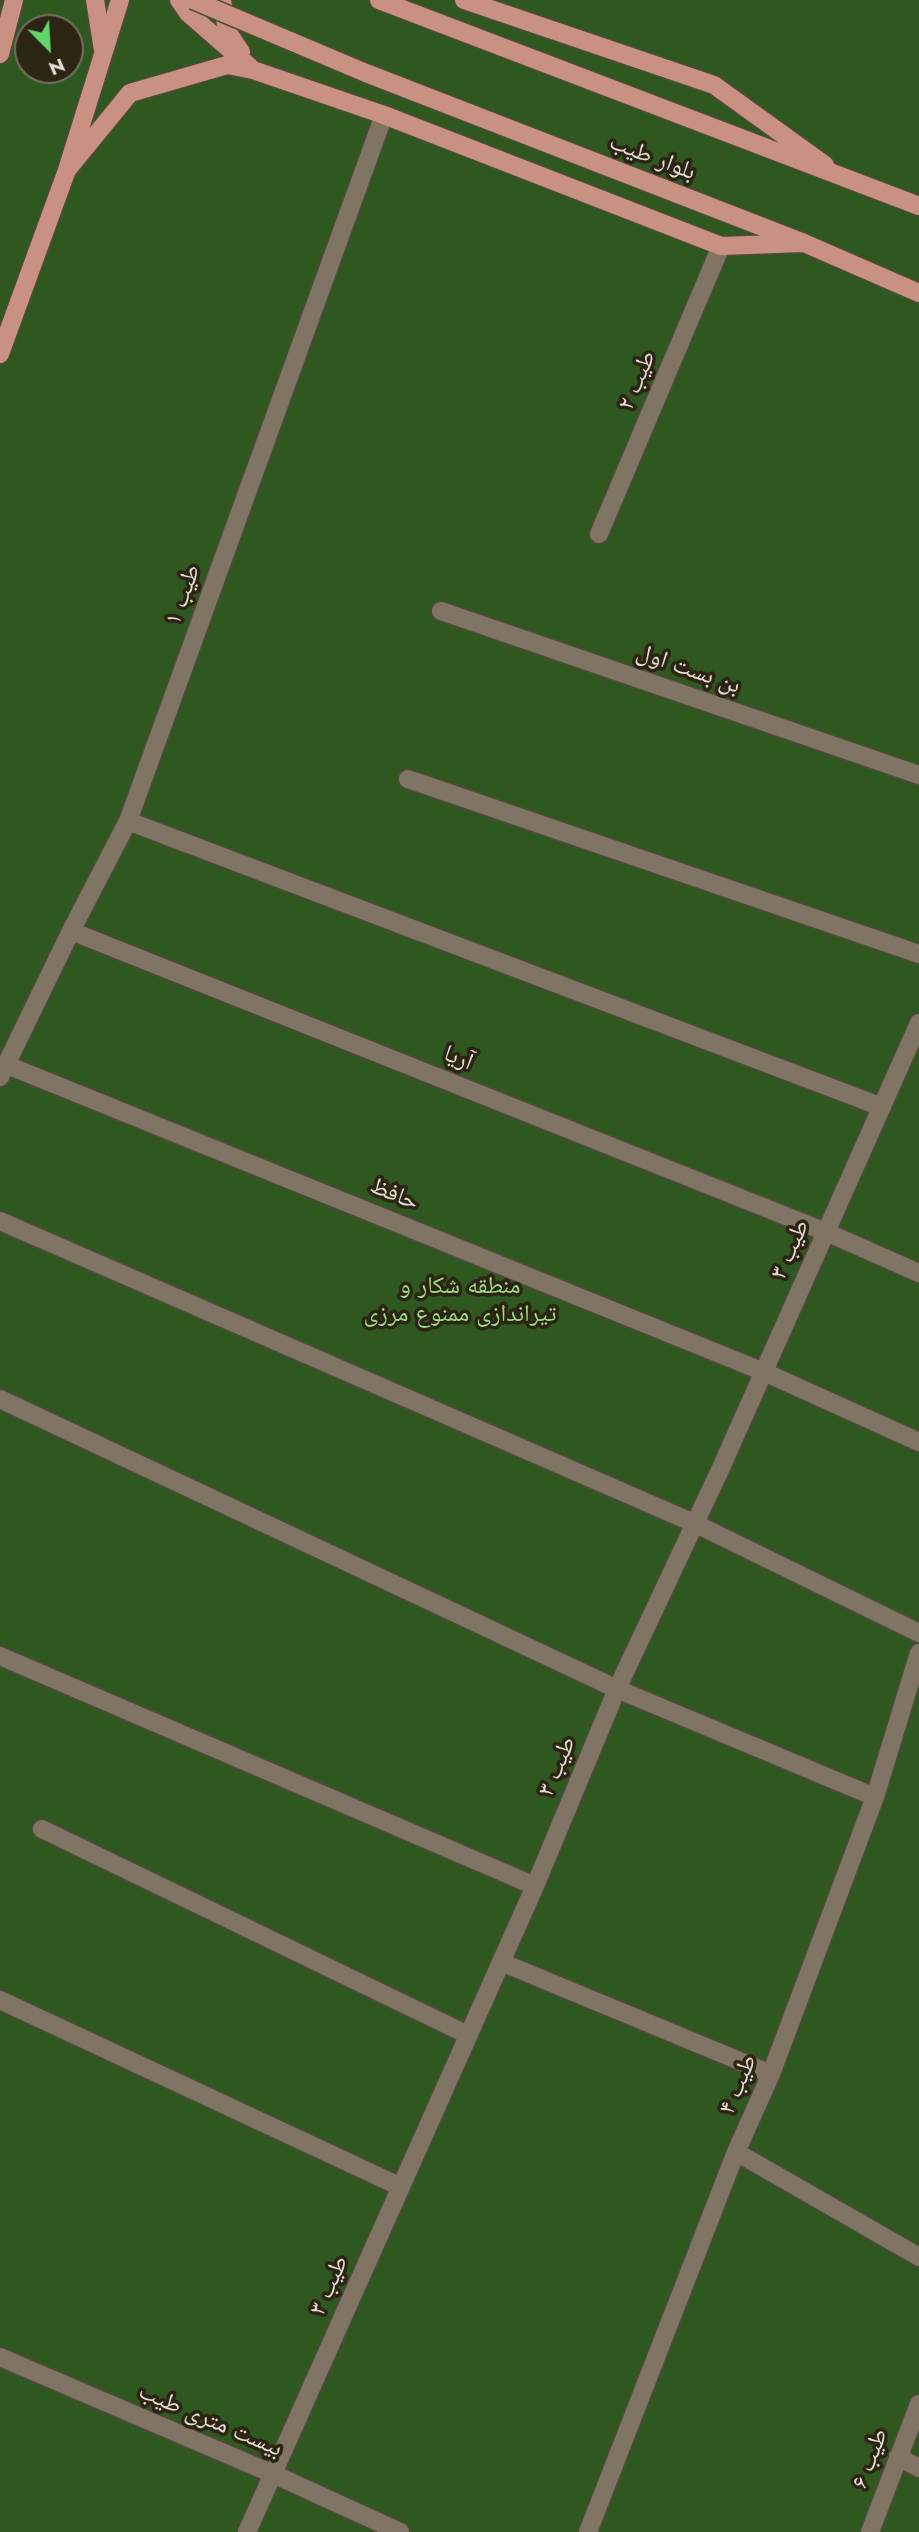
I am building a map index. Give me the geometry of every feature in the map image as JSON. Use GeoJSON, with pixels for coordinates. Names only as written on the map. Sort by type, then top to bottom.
{"type":"FeatureCollection","features":[{"type":"Feature","properties":{"kind":"main road"},"geometry":{"type":"LineString","coordinates":[[0,54],[15,0]]}},
{"type":"Feature","properties":{"kind":"main road"},"geometry":{"type":"LineString","coordinates":[[95,0],[103,54]]}},
{"type":"Feature","properties":{"kind":"main road"},"geometry":{"type":"LineString","coordinates":[[0,354],[67,170],[120,0]]}},
{"type":"Feature","properties":{"kind":"main road"},"geometry":{"type":"LineString","coordinates":[[179,0],[188,13],[253,70]]}},
{"type":"Feature","properties":{"kind":"main road","name":"بلوار طیب"},"geometry":{"type":"LineString","coordinates":[[193,0],[366,73],[804,243],[919,293]]}},
{"type":"Feature","properties":{"kind":"main road"},"geometry":{"type":"LineString","coordinates":[[222,0],[227,31],[253,70]]}},
{"type":"Feature","properties":{"kind":"main road","name":"بلوار طیب"},"geometry":{"type":"LineString","coordinates":[[379,0],[919,206]]}},
{"type":"Feature","properties":{"kind":"main road"},"geometry":{"type":"LineString","coordinates":[[464,0],[714,85],[845,180]]}},
{"type":"Feature","properties":{"kind":"main road"},"geometry":{"type":"LineString","coordinates":[[67,170],[130,93],[227,65],[253,70],[384,115],[721,246],[804,243]]}},
{"type":"Feature","properties":{"kind":"street","name":"طیب ۱"},"geometry":{"type":"LineString","coordinates":[[3,1071],[128,821],[384,115]]}},
{"type":"Feature","properties":{"kind":"street","name":"طیب ۲"},"geometry":{"type":"LineString","coordinates":[[599,534],[721,246]]}},
{"type":"Feature","properties":{"kind":"street","name":"بن بست اول"},"geometry":{"type":"LineString","coordinates":[[441,611],[919,775]]}},
{"type":"Feature","properties":{"kind":"street"},"geometry":{"type":"LineString","coordinates":[[408,779],[919,954]]}},
{"type":"Feature","properties":{"kind":"street"},"geometry":{"type":"LineString","coordinates":[[128,821],[882,1107]]}},
{"type":"Feature","properties":{"kind":"street","name":"آریا"},"geometry":{"type":"LineString","coordinates":[[71,931],[826,1232],[919,1273]]}},
{"type":"Feature","properties":{"kind":"street","name":"طیب ۳"},"geometry":{"type":"LineString","coordinates":[[247,2532],[535,1886],[617,1689],[696,1524],[919,1024]]}},
{"type":"Feature","properties":{"kind":"street","name":"حافظ"},"geometry":{"type":"LineString","coordinates":[[3,1071],[764,1372],[919,1442]]}},
{"type":"Feature","properties":{"kind":"street"},"geometry":{"type":"LineString","coordinates":[[0,1220],[696,1524],[919,1633]]}},
{"type":"Feature","properties":{"kind":"street"},"geometry":{"type":"LineString","coordinates":[[0,1399],[617,1689],[875,1797]]}},
{"type":"Feature","properties":{"kind":"street","name":"طیب ۴"},"geometry":{"type":"LineString","coordinates":[[589,2532],[736,2152],[771,2074],[875,1797],[919,1653]]}},
{"type":"Feature","properties":{"kind":"street"},"geometry":{"type":"LineString","coordinates":[[0,1656],[535,1886]]}},
{"type":"Feature","properties":{"kind":"street"},"geometry":{"type":"LineString","coordinates":[[42,1829],[468,2035]]}},
{"type":"Feature","properties":{"kind":"street"},"geometry":{"type":"LineString","coordinates":[[501,1962],[771,2074]]}},
{"type":"Feature","properties":{"kind":"street"},"geometry":{"type":"LineString","coordinates":[[0,2000],[401,2187]]}},
{"type":"Feature","properties":{"kind":"street"},"geometry":{"type":"LineString","coordinates":[[736,2152],[919,2257]]}},
{"type":"Feature","properties":{"kind":"street","name":"بیست متری طیب"},"geometry":{"type":"LineString","coordinates":[[0,2357],[273,2474],[400,2532]]}},
{"type":"Feature","properties":{"kind":"street","name":"طیب ۶"},"geometry":{"type":"LineString","coordinates":[[870,2532],[919,2404]]}},
{"type":"Feature","properties":{"kind":"street"},"geometry":{"type":"LineString","coordinates":[[898,2457],[919,2468]]}},
{"type":"Feature","properties":{"kind":"green space","name":"منطقه شکار و تیراندازی ممنوع مرزی"},"geometry":{"type":"Polygon","coordinates":[[[0,0],[919,0],[919,2532],[0,2532],[0,0]]]}}]}
